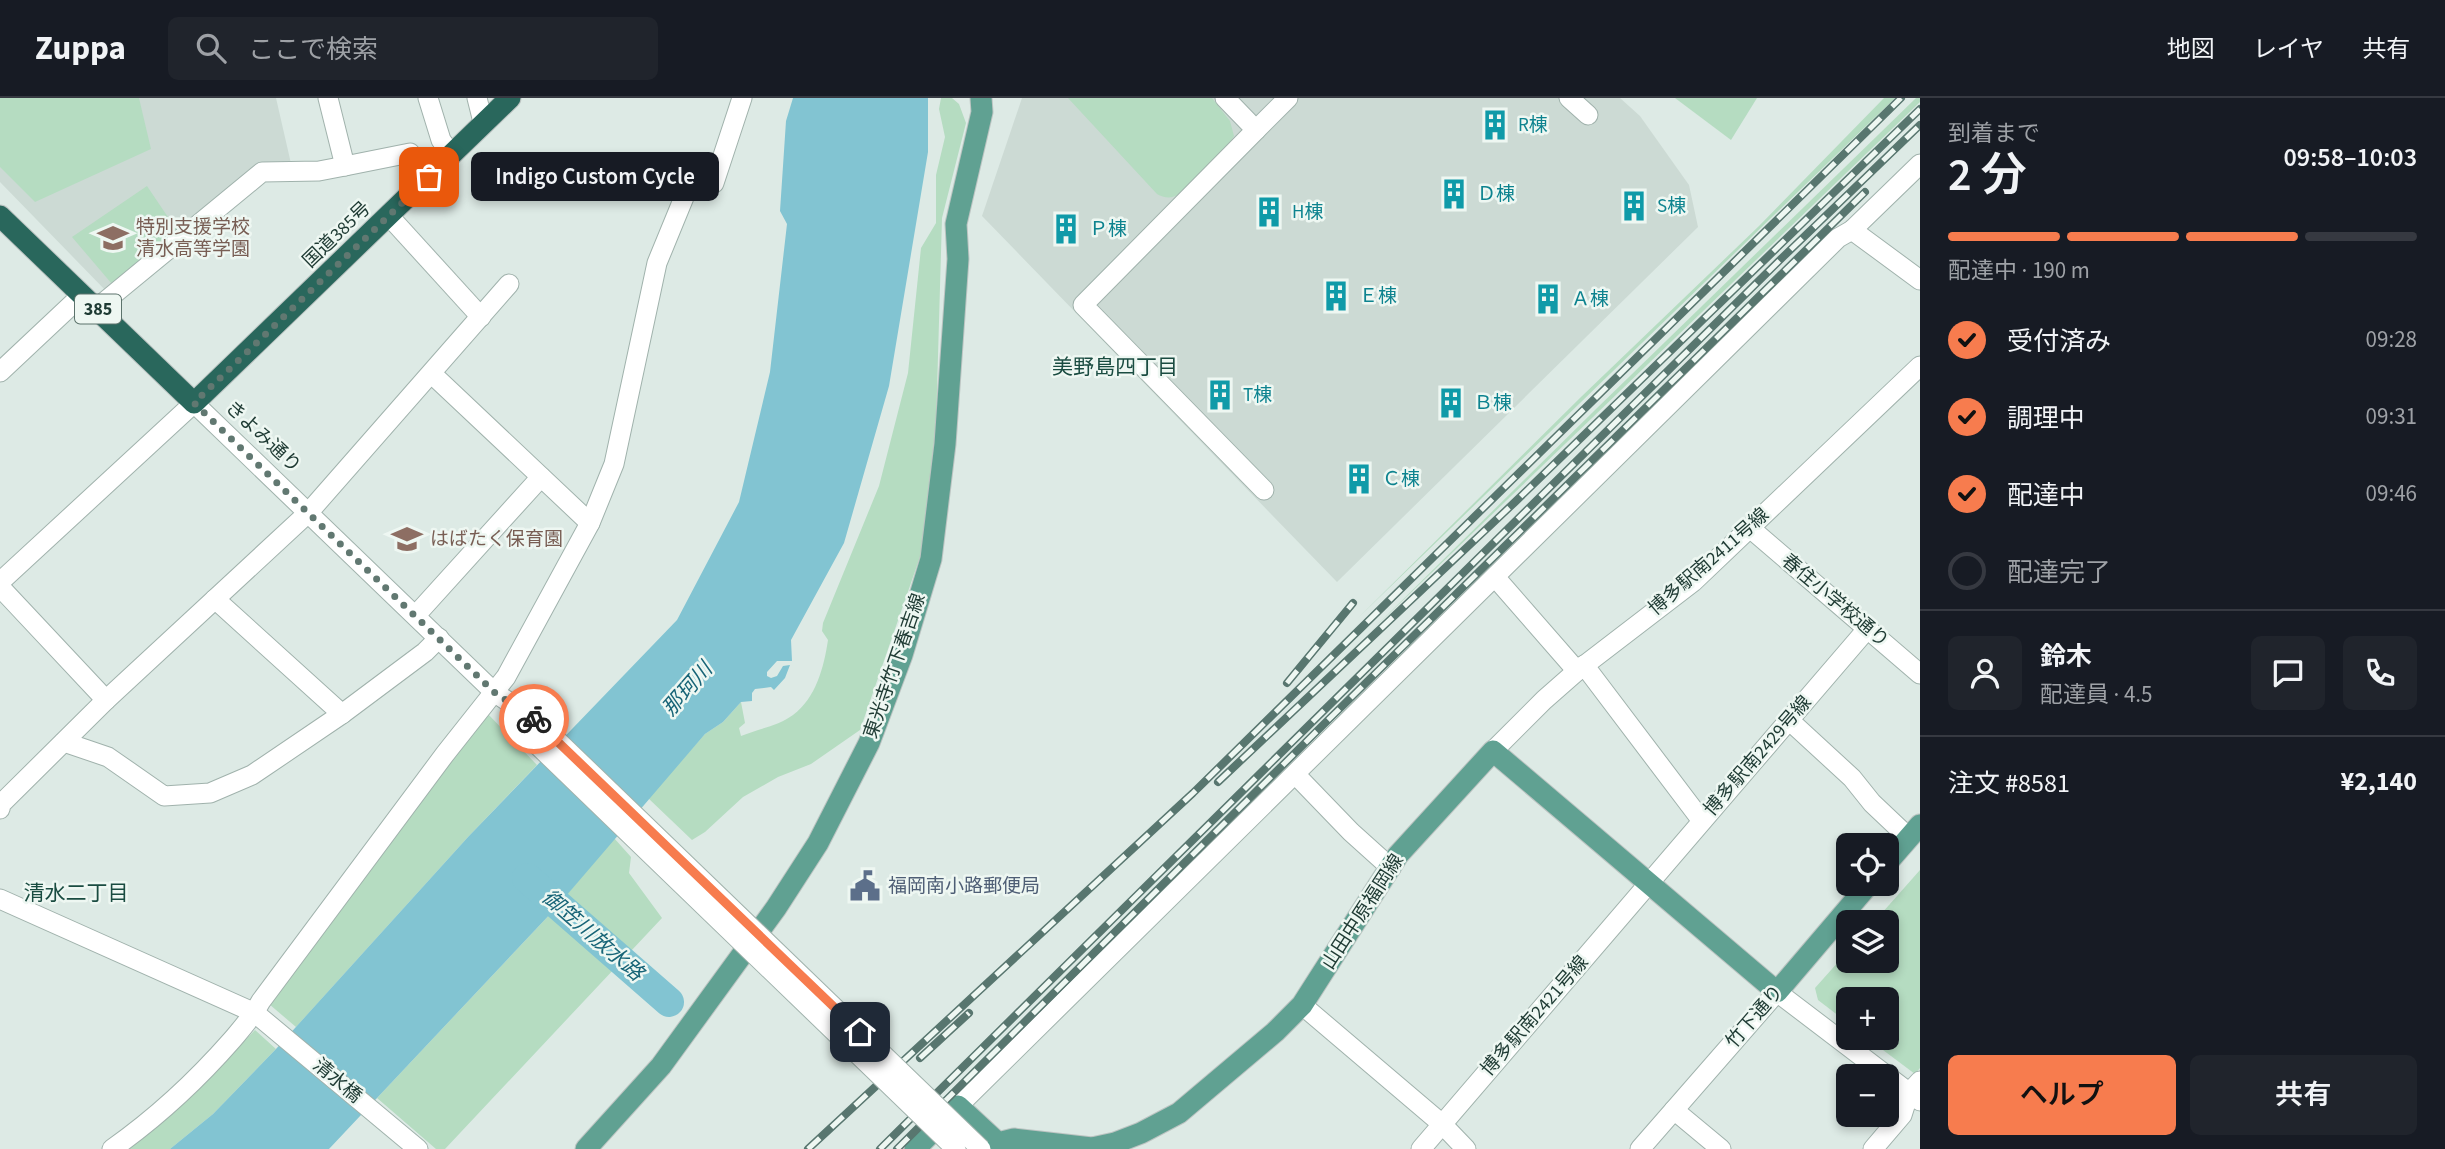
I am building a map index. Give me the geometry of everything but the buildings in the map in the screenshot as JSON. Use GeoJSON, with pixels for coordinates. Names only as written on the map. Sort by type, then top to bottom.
{"type":"FeatureCollection","features":[{"type":"Feature","properties":{"kind":"highway","name":"国道385号"},"geometry":{"type":"LineString","coordinates":[[194,403],[510,98]]}},
{"type":"Feature","properties":{"kind":"highway","name":"きよみ通り"},"geometry":{"type":"LineString","coordinates":[[0,216],[194,403]]}},
{"type":"Feature","properties":{"kind":"main road","name":"東光寺竹下春吉線"},"geometry":{"type":"LineString","coordinates":[[586,1149],[661,1066],[776,908],[818,842],[869,743],[902,655],[931,559],[946,431],[958,260],[956,224],[982,112],[981,98]]}},
{"type":"Feature","properties":{"kind":"main road","name":"山田中原福岡線"},"geometry":{"type":"LineString","coordinates":[[995,1147],[1014,1139],[1092,1149],[1141,1133],[1179,1113],[1275,1032],[1302,1005],[1398,855],[1493,751]]}},
{"type":"Feature","properties":{"kind":"main road"},"geometry":{"type":"LineString","coordinates":[[1493,751],[1777,992]]}},
{"type":"Feature","properties":{"kind":"main road"},"geometry":{"type":"LineString","coordinates":[[1899,848],[1914,831]]}},
{"type":"Feature","properties":{"kind":"main road","name":"竹下通り"},"geometry":{"type":"LineString","coordinates":[[1777,992],[1859,896]]}},
{"type":"Feature","properties":{"kind":"main road"},"geometry":{"type":"LineString","coordinates":[[925,1145],[958,1106],[995,1147]]}},
{"type":"Feature","properties":{"kind":"street"},"geometry":{"type":"LineString","coordinates":[[328,98],[345,166]]}},
{"type":"Feature","properties":{"kind":"street"},"geometry":{"type":"LineString","coordinates":[[428,98],[441,140],[451,154]]}},
{"type":"Feature","properties":{"kind":"street"},"geometry":{"type":"LineString","coordinates":[[477,98],[483,122]]}},
{"type":"Feature","properties":{"kind":"street"},"geometry":{"type":"LineString","coordinates":[[112,1149],[142,1128],[262,1018],[261,1001],[517,660],[590,523],[614,464],[657,263],[687,190],[714,183],[742,98]]}},
{"type":"Feature","properties":{"kind":"street"},"geometry":{"type":"LineString","coordinates":[[1225,98],[1256,130]]}},
{"type":"Feature","properties":{"kind":"street"},"geometry":{"type":"LineString","coordinates":[[1264,490],[1083,305],[1288,98]]}},
{"type":"Feature","properties":{"kind":"street"},"geometry":{"type":"LineString","coordinates":[[1569,98],[1588,115]]}},
{"type":"Feature","properties":{"kind":"street"},"geometry":{"type":"LineString","coordinates":[[0,372],[262,172],[319,171],[410,153],[429,177]]}},
{"type":"Feature","properties":{"kind":"street"},"geometry":{"type":"LineString","coordinates":[[958,1106],[1838,238],[1852,230],[1920,164]]}},
{"type":"Feature","properties":{"kind":"street"},"geometry":{"type":"LineString","coordinates":[[389,216],[481,317]]}},
{"type":"Feature","properties":{"kind":"street"},"geometry":{"type":"LineString","coordinates":[[1852,230],[1920,280]]}},
{"type":"Feature","properties":{"kind":"street"},"geometry":{"type":"LineString","coordinates":[[0,809],[1,804],[106,701],[309,512],[509,284]]}},
{"type":"Feature","properties":{"kind":"street","name":"博多駅南2411号線"},"geometry":{"type":"LineString","coordinates":[[1493,751],[1544,700],[1581,668],[1693,582],[1920,366]]}},
{"type":"Feature","properties":{"kind":"street"},"geometry":{"type":"LineString","coordinates":[[432,374],[590,523]]}},
{"type":"Feature","properties":{"kind":"street"},"geometry":{"type":"LineString","coordinates":[[0,582],[194,403]]}},
{"type":"Feature","properties":{"kind":"street","name":"きよみ通り"},"geometry":{"type":"LineString","coordinates":[[194,403],[531,727]]}},
{"type":"Feature","properties":{"kind":"street"},"geometry":{"type":"LineString","coordinates":[[416,615],[541,477]]}},
{"type":"Feature","properties":{"kind":"street","name":"春住小学校通り"},"geometry":{"type":"LineString","coordinates":[[1750,528],[1920,674]]}},
{"type":"Feature","properties":{"kind":"street"},"geometry":{"type":"LineString","coordinates":[[1495,577],[1581,668],[1702,821]]}},
{"type":"Feature","properties":{"kind":"street"},"geometry":{"type":"LineString","coordinates":[[0,587],[106,701]]}},
{"type":"Feature","properties":{"kind":"street"},"geometry":{"type":"LineString","coordinates":[[215,599],[342,714]]}},
{"type":"Feature","properties":{"kind":"street","name":"博多駅南2429号線"},"geometry":{"type":"LineString","coordinates":[[1649,884],[1868,628]]}},
{"type":"Feature","properties":{"kind":"street"},"geometry":{"type":"LineString","coordinates":[[64,743],[108,757],[164,796],[210,793],[252,775],[342,714],[425,652],[439,638]]}},
{"type":"Feature","properties":{"kind":"street"},"geometry":{"type":"LineString","coordinates":[[1790,721],[1853,778],[1872,803],[1914,831]]}},
{"type":"Feature","properties":{"kind":"street"},"geometry":{"type":"LineString","coordinates":[[531,727],[995,1147]]}},
{"type":"Feature","properties":{"kind":"street"},"geometry":{"type":"LineString","coordinates":[[531,727],[956,1149]]}},
{"type":"Feature","properties":{"kind":"street"},"geometry":{"type":"LineString","coordinates":[[1295,774],[1391,868]]}},
{"type":"Feature","properties":{"kind":"street","name":"博多駅南2421号線"},"geometry":{"type":"LineString","coordinates":[[1421,1149],[1649,884]]}},
{"type":"Feature","properties":{"kind":"street","name":"清水橋"},"geometry":{"type":"LineString","coordinates":[[0,899],[262,1018],[412,1144]]}},
{"type":"Feature","properties":{"kind":"street"},"geometry":{"type":"LineString","coordinates":[[1777,992],[1916,1092],[1902,1115],[1873,1149]]}},
{"type":"Feature","properties":{"kind":"street","name":"竹下通り"},"geometry":{"type":"LineString","coordinates":[[1640,1149],[1777,992]]}},
{"type":"Feature","properties":{"kind":"street"},"geometry":{"type":"LineString","coordinates":[[1302,1005],[1442,1124],[1466,1149]]}},
{"type":"Feature","properties":{"kind":"street"},"geometry":{"type":"LineString","coordinates":[[1674,1110],[1721,1149]]}},
{"type":"Feature","properties":{"kind":"shaded area","name":"特別支援学校 清水高等学園"},"geometry":{"type":"Polygon","coordinates":[[[0,98],[276,98],[292,168],[256,166],[108,293],[0,182],[0,98]]]}},
{"type":"Feature","properties":{"kind":"shaded area"},"geometry":{"type":"Polygon","coordinates":[[[1022,98],[1620,98],[1640,116],[1689,185],[1698,227],[1337,582],[982,216],[1022,98]]]}},
{"type":"Feature","properties":{"kind":"green space"},"geometry":{"type":"Polygon","coordinates":[[[0,98],[139,98],[151,149],[35,202],[0,167],[0,98]]]}},
{"type":"Feature","properties":{"kind":"green space"},"geometry":{"type":"Polygon","coordinates":[[[941,98],[952,98],[959,104],[966,123],[942,218],[936,425],[921,554],[860,730],[811,764],[778,777],[743,797],[705,832],[692,840],[648,798],[705,734],[723,722],[741,702],[745,723],[739,728],[741,736],[774,725],[793,715],[808,700],[821,671],[828,640],[822,631],[823,623],[879,486],[908,373],[921,248],[936,223],[936,175],[945,137],[939,109],[941,98]]]}},
{"type":"Feature","properties":{"kind":"green space"},"geometry":{"type":"Polygon","coordinates":[[[1068,98],[1212,98],[1230,121],[1234,136],[1192,184],[1176,196],[1165,197],[1157,194],[1068,98]]]}},
{"type":"Feature","properties":{"kind":"green space"},"geometry":{"type":"Polygon","coordinates":[[[1675,98],[1757,98],[1731,140],[1675,98]]]}},
{"type":"Feature","properties":{"kind":"green space"},"geometry":{"type":"Polygon","coordinates":[[[1884,98],[1895,98],[1357,619],[1581,397],[1759,226],[1884,98]]]}},
{"type":"Feature","properties":{"kind":"green space"},"geometry":{"type":"Polygon","coordinates":[[[1916,98],[1920,98],[1920,102],[1370,632],[1595,410],[1916,98]]]}},
{"type":"Feature","properties":{"kind":"green space"},"geometry":{"type":"Polygon","coordinates":[[[147,186],[178,232],[112,284],[72,237],[147,186]]]}},
{"type":"Feature","properties":{"kind":"green space"},"geometry":{"type":"Polygon","coordinates":[[[487,713],[537,765],[296,1027],[269,1004],[487,713]]]}},
{"type":"Feature","properties":{"kind":"green space"},"geometry":{"type":"Polygon","coordinates":[[[614,838],[631,857],[629,873],[662,918],[445,1149],[436,1149],[377,1098],[554,910],[614,838]]]}},
{"type":"Feature","properties":{"kind":"green space"},"geometry":{"type":"Polygon","coordinates":[[[1920,870],[1920,1068],[1915,1074],[1883,1050],[1899,1050],[1899,987],[1836,987],[1836,1014],[1818,1000],[1815,988],[1836,964],[1836,973],[1899,973],[1899,910],[1885,910],[1920,870]]]}},
{"type":"Feature","properties":{"kind":"green space"},"geometry":{"type":"Polygon","coordinates":[[[255,1030],[276,1049],[213,1114],[170,1149],[127,1149],[188,1099],[255,1030]]]}},
{"type":"Feature","properties":{"kind":"water","name":"那珂川"},"geometry":{"type":"Polygon","coordinates":[[[793,98],[928,98],[928,152],[889,386],[844,543],[791,640],[792,661],[777,661],[767,672],[767,676],[771,678],[777,676],[783,666],[790,665],[785,678],[774,690],[771,687],[755,689],[752,701],[741,702],[723,722],[705,734],[554,910],[329,1149],[170,1149],[213,1114],[276,1049],[468,837],[677,620],[739,502],[770,372],[787,224],[780,211],[786,121],[793,98]]]}},
{"type":"Feature","properties":{"kind":"waterway","name":"御笠川放水路"},"geometry":{"type":"LineString","coordinates":[[527,878],[669,1002]]}},
{"type":"Feature","properties":{"kind":"railway"},"geometry":{"type":"LineString","coordinates":[[808,1149],[1193,793],[1901,98]]}},
{"type":"Feature","properties":{"kind":"railway"},"geometry":{"type":"LineString","coordinates":[[1218,782],[1515,502],[1920,109]]}},
{"type":"Feature","properties":{"kind":"railway"},"geometry":{"type":"LineString","coordinates":[[880,1149],[1920,125]]}},
{"type":"Feature","properties":{"kind":"railway"},"geometry":{"type":"LineString","coordinates":[[897,1149],[1865,192]]}},
{"type":"Feature","properties":{"kind":"railway"},"geometry":{"type":"LineString","coordinates":[[1287,683],[1353,603]]}},
{"type":"Feature","properties":{"kind":"railway"},"geometry":{"type":"LineString","coordinates":[[920,1058],[969,1013]]}},
{"type":"Feature","properties":{"kind":"way so far"},"geometry":{"type":"LineString","coordinates":[[429,177],[194,403],[494,692],[534,719]]}},
{"type":"Feature","properties":{"kind":"place","name":"R棟"},"geometry":{"type":"Point","coordinates":[1495,125]}},
{"type":"Feature","properties":{"kind":"place","name":"Indigo Custom Cycle"},"geometry":{"type":"Point","coordinates":[429,177]}},
{"type":"Feature","properties":{"kind":"place","name":"Ｄ棟"},"geometry":{"type":"Point","coordinates":[1454,194]}},
{"type":"Feature","properties":{"kind":"place","name":"S棟"},"geometry":{"type":"Point","coordinates":[1634,206]}},
{"type":"Feature","properties":{"kind":"place","name":"H棟"},"geometry":{"type":"Point","coordinates":[1269,212]}},
{"type":"Feature","properties":{"kind":"place","name":"Ｐ棟"},"geometry":{"type":"Point","coordinates":[1066,229]}},
{"type":"Feature","properties":{"kind":"place","name":"特別支援学校 清水高等学園"},"geometry":{"type":"Point","coordinates":[113,238]}},
{"type":"Feature","properties":{"kind":"place","name":"Ｅ棟"},"geometry":{"type":"Point","coordinates":[1336,296]}},
{"type":"Feature","properties":{"kind":"place","name":"Ａ棟"},"geometry":{"type":"Point","coordinates":[1548,299]}},
{"type":"Feature","properties":{"kind":"place","name":"T棟"},"geometry":{"type":"Point","coordinates":[1220,395]}},
{"type":"Feature","properties":{"kind":"place","name":"Ｂ棟"},"geometry":{"type":"Point","coordinates":[1451,403]}},
{"type":"Feature","properties":{"kind":"place","name":"Ｃ棟"},"geometry":{"type":"Point","coordinates":[1359,479]}},
{"type":"Feature","properties":{"kind":"place","name":"はばたく保育園"},"geometry":{"type":"Point","coordinates":[407,539]}},
{"type":"Feature","properties":{"kind":"place","name":"福岡南小路郵便局"},"geometry":{"type":"Point","coordinates":[865,886]}},
{"type":"Feature","properties":{"kind":"district","name":"美野島四丁目"},"geometry":{"type":"Point","coordinates":[1115,367]}},
{"type":"Feature","properties":{"kind":"district","name":"清水二丁目"},"geometry":{"type":"Point","coordinates":[76,893]}},
{"type":"Feature","properties":{"kind":"route"},"geometry":{"type":"LineString","coordinates":[[534,719],[860,1032]]}}]}
